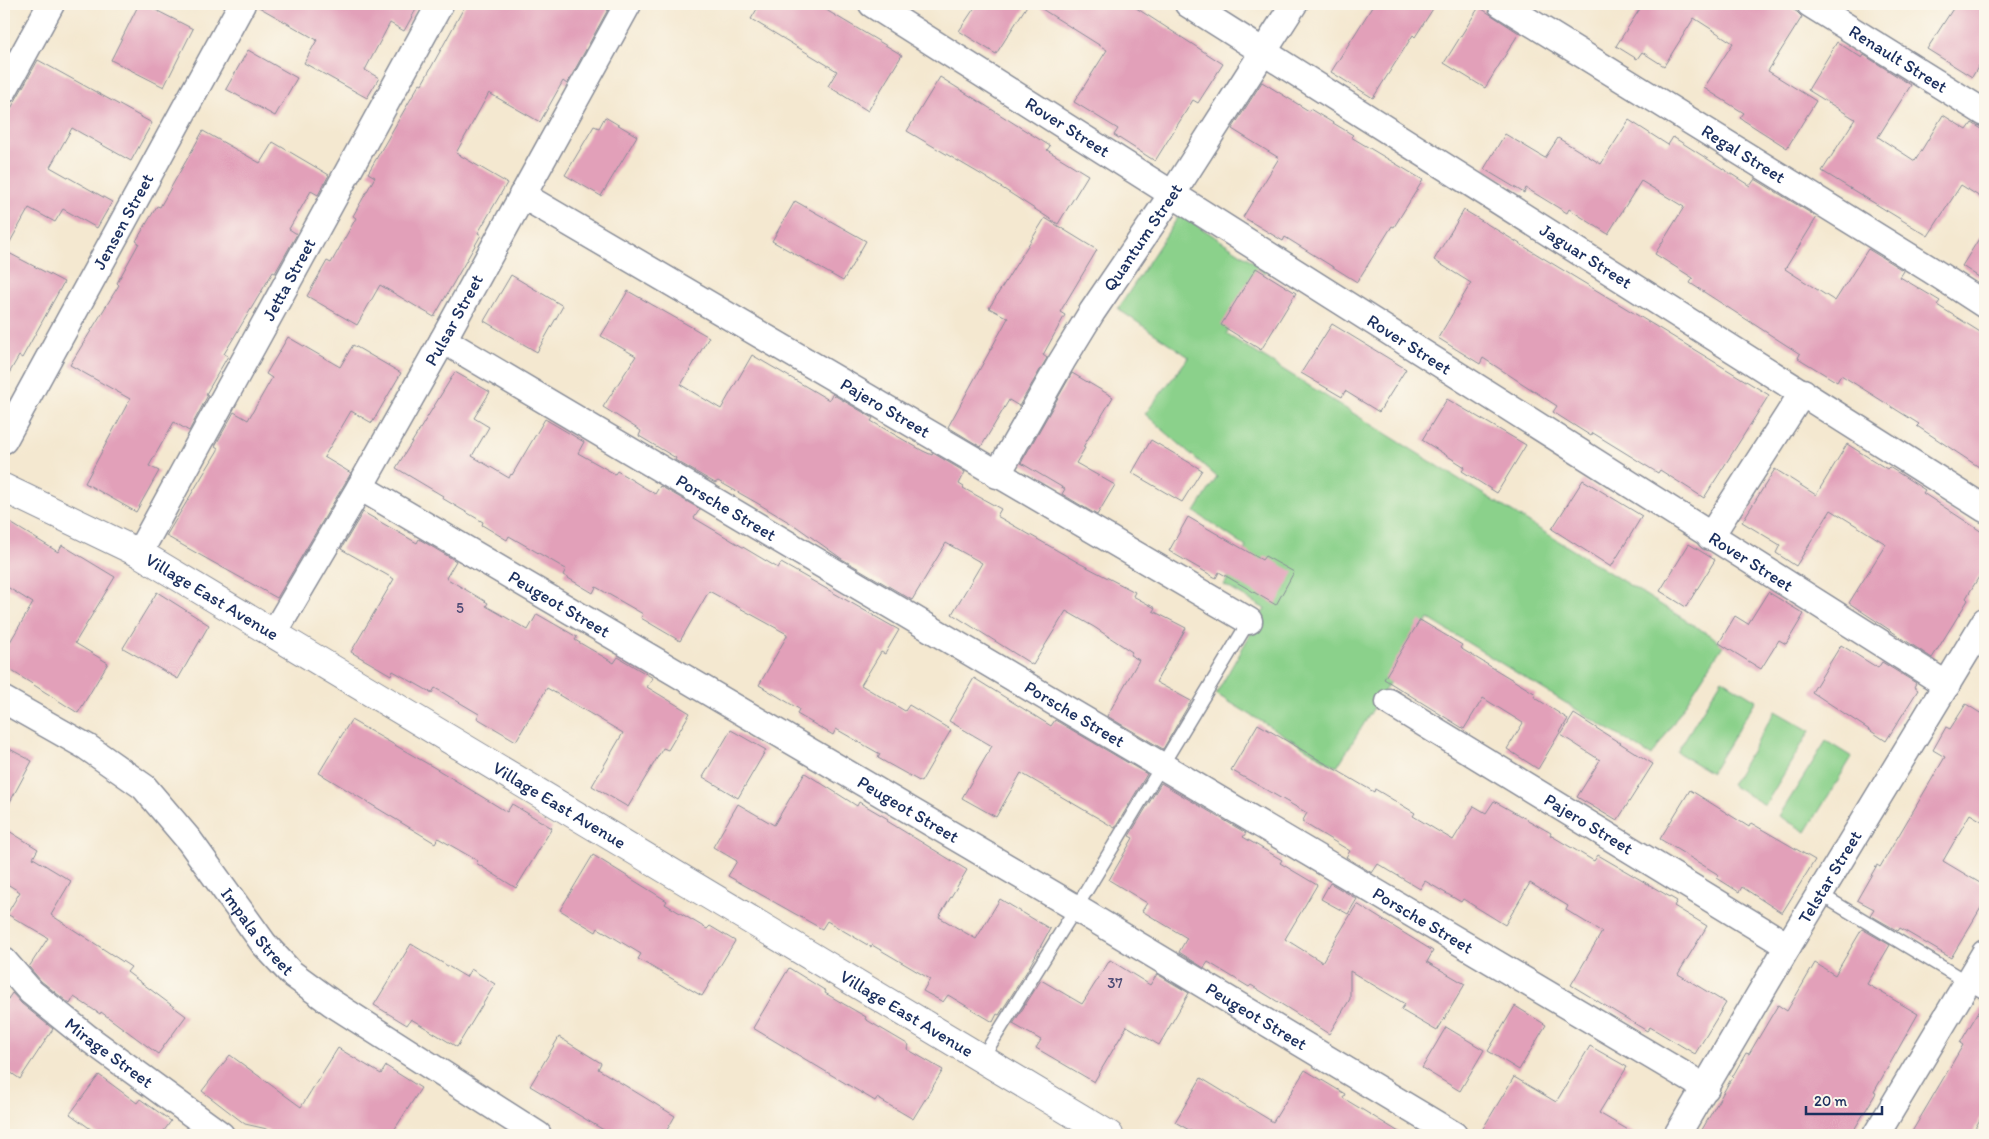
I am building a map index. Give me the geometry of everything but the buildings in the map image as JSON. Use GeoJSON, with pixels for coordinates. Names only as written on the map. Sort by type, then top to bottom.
{"type":"FeatureCollection","features":[{"type":"Feature","properties":{"kind":"street"},"geometry":{"type":"LineString","coordinates":[[4,90],[51,4]]}},
{"type":"Feature","properties":{"kind":"street","name":"Jensen Street"},"geometry":{"type":"LineString","coordinates":[[4,440],[242,4]]}},
{"type":"Feature","properties":{"kind":"street","name":"Jetta Street"},"geometry":{"type":"LineString","coordinates":[[139,553],[440,4]]}},
{"type":"Feature","properties":{"kind":"street","name":"Pulsar Street"},"geometry":{"type":"LineString","coordinates":[[274,633],[443,340],[628,4]]}},
{"type":"Feature","properties":{"kind":"street","name":"Rover Street"},"geometry":{"type":"LineString","coordinates":[[872,4],[1173,193],[1710,537],[1947,685]]}},
{"type":"Feature","properties":{"kind":"street","name":"Jaguar Street"},"geometry":{"type":"LineString","coordinates":[[1188,4],[1985,509]]}},
{"type":"Feature","properties":{"kind":"street","name":"Quantum Street"},"geometry":{"type":"LineString","coordinates":[[997,475],[1092,312],[1173,193],[1262,51],[1294,4]]}},
{"type":"Feature","properties":{"kind":"street","name":"Regal Street"},"geometry":{"type":"LineString","coordinates":[[1501,4],[1985,305]]}},
{"type":"Feature","properties":{"kind":"street","name":"Renault Street"},"geometry":{"type":"LineString","coordinates":[[1810,4],[1985,113]]}},
{"type":"Feature","properties":{"kind":"street","name":"Pajero Street"},"geometry":{"type":"LineString","coordinates":[[522,195],[1249,621]]}},
{"type":"Feature","properties":{"kind":"street","name":"Porsche Street"},"geometry":{"type":"LineString","coordinates":[[443,340],[1161,767],[1706,1088]]}},
{"type":"Feature","properties":{"kind":"street"},"geometry":{"type":"LineString","coordinates":[[1710,537],[1803,392]]}},
{"type":"Feature","properties":{"kind":"street","name":"Peugeot Street"},"geometry":{"type":"LineString","coordinates":[[360,486],[1076,908],[1454,1135]]}},
{"type":"Feature","properties":{"kind":"street","name":"Village East Avenue"},"geometry":{"type":"LineString","coordinates":[[4,488],[139,553],[1109,1135]]}},
{"type":"Feature","properties":{"kind":"street","name":"Telstar Street"},"geometry":{"type":"LineString","coordinates":[[1677,1135],[1788,946],[1985,620]]}},
{"type":"Feature","properties":{"kind":"street","name":"Impala Street"},"geometry":{"type":"LineString","coordinates":[[4,700],[87,747],[144,788],[189,840],[264,944],[291,973],[332,1003],[538,1135]]}},
{"type":"Feature","properties":{"kind":"street","name":"Pajero Street"},"geometry":{"type":"LineString","coordinates":[[1389,702],[1788,946]]}},
{"type":"Feature","properties":{"kind":"street"},"geometry":{"type":"LineString","coordinates":[[1876,1135],[1976,988],[1985,953]]}},
{"type":"Feature","properties":{"kind":"street","name":"Mirage Street"},"geometry":{"type":"LineString","coordinates":[[4,961],[31,992],[88,1038],[221,1135]]}},
{"type":"Feature","properties":{"kind":"lane"},"geometry":{"type":"LineString","coordinates":[[982,1058],[1076,908],[1249,621]]}},
{"type":"Feature","properties":{"kind":"lane"},"geometry":{"type":"LineString","coordinates":[[1820,894],[1976,988]]}},
{"type":"Feature","properties":{"kind":"green space"},"geometry":{"type":"Polygon","coordinates":[[[1180,214],[1266,270],[1226,334],[1724,644],[1652,756],[1429,619],[1337,767],[1216,694],[1265,609],[1224,585],[1246,547],[1195,512],[1217,477],[1145,414],[1189,357],[1118,309],[1180,214]]]}},
{"type":"Feature","properties":{"kind":"green space"},"geometry":{"type":"Polygon","coordinates":[[[1722,679],[1756,700],[1711,773],[1677,752],[1722,679]]]}},
{"type":"Feature","properties":{"kind":"green space"},"geometry":{"type":"Polygon","coordinates":[[[1775,711],[1810,731],[1765,805],[1731,785],[1775,711]]]}},
{"type":"Feature","properties":{"kind":"green space"},"geometry":{"type":"Polygon","coordinates":[[[1826,741],[1852,757],[1806,832],[1779,816],[1826,741]]]}}]}
